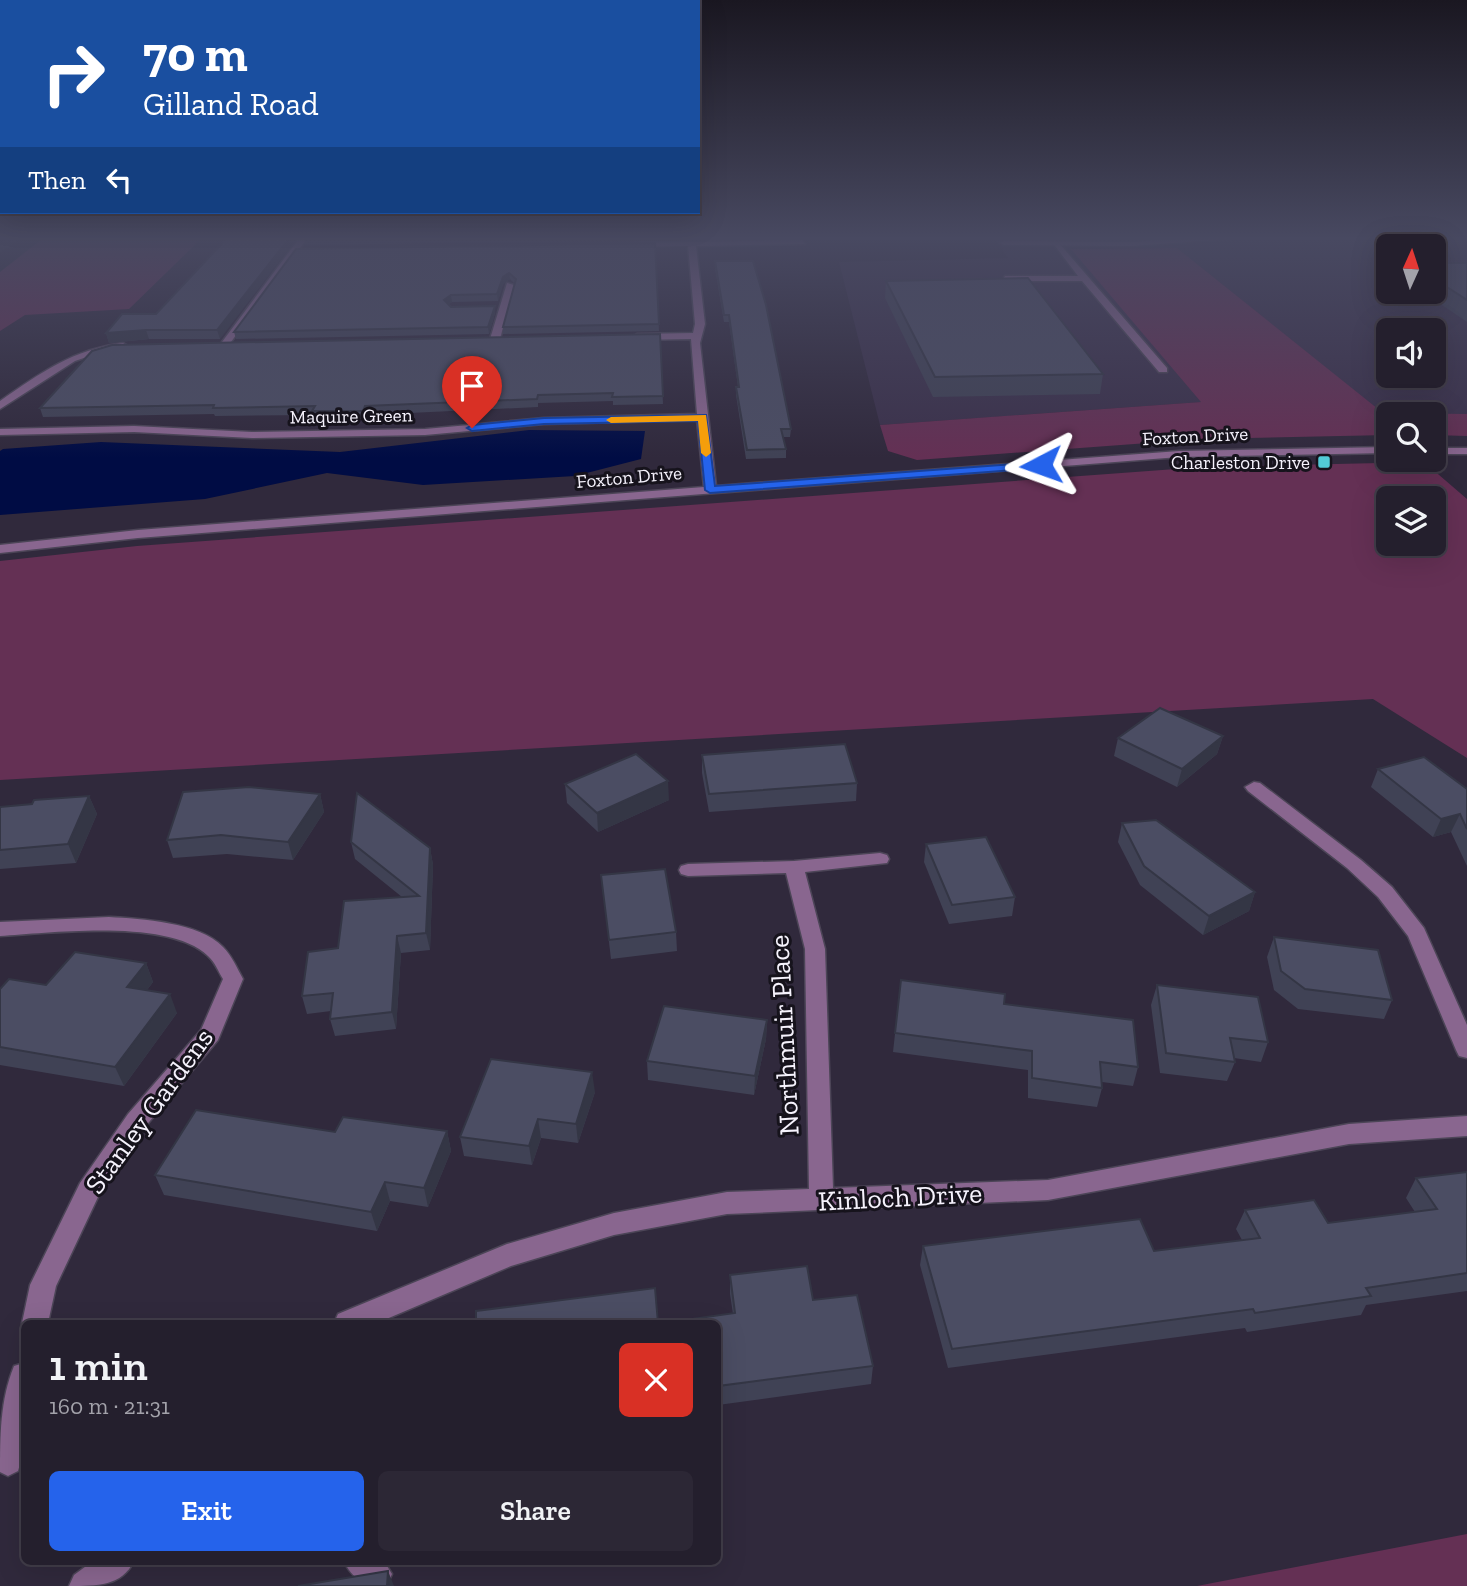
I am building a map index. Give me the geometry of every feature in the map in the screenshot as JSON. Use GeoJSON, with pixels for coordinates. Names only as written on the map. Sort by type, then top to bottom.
{"type":"FeatureCollection","features":[{"type":"Feature","properties":{"kind":"street"},"geometry":{"type":"LineString","coordinates":[[225,344],[250,310]]}},
{"type":"Feature","properties":{"kind":"street"},"geometry":{"type":"LineString","coordinates":[[495,339],[503,310]]}},
{"type":"Feature","properties":{"kind":"street"},"geometry":{"type":"LineString","coordinates":[[699,310],[700,324],[695,344],[710,490]]}},
{"type":"Feature","properties":{"kind":"street"},"geometry":{"type":"LineString","coordinates":[[1113,310],[1163,370]]}},
{"type":"Feature","properties":{"kind":"street"},"geometry":{"type":"LineString","coordinates":[[630,337],[697,336]]}},
{"type":"Feature","properties":{"kind":"street"},"geometry":{"type":"LineString","coordinates":[[482,339],[509,339]]}},
{"type":"Feature","properties":{"kind":"street"},"geometry":{"type":"LineString","coordinates":[[211,344],[238,343]]}},
{"type":"Feature","properties":{"kind":"street"},"geometry":{"type":"LineString","coordinates":[[0,406],[74,356],[96,349],[141,345]]}},
{"type":"Feature","properties":{"kind":"street","name":"Maquire Green"},"geometry":{"type":"LineString","coordinates":[[0,432],[134,429],[252,435],[425,432],[544,421],[702,418]]}},
{"type":"Feature","properties":{"kind":"street","name":"Foxton Drive"},"geometry":{"type":"LineString","coordinates":[[0,549],[138,534],[1179,454],[1376,450]]}},
{"type":"Feature","properties":{"kind":"street"},"geometry":{"type":"LineString","coordinates":[[1446,452],[1464,453]]}},
{"type":"Feature","properties":{"kind":"street"},"geometry":{"type":"LineString","coordinates":[[1254,787],[1354,864],[1385,892],[1418,933],[1467,1050]]}},
{"type":"Feature","properties":{"kind":"street"},"geometry":{"type":"LineString","coordinates":[[688,870],[794,867],[880,859]]}},
{"type":"Feature","properties":{"kind":"street","name":"Northmuir Place"},"geometry":{"type":"LineString","coordinates":[[794,867],[815,949],[821,1201]]}},
{"type":"Feature","properties":{"kind":"street","name":"Stanley Gardens"},"geometry":{"type":"LineString","coordinates":[[0,929],[131,923],[183,934],[214,948],[233,979],[210,1034],[136,1121],[89,1191],[43,1285],[36,1320]]}},
{"type":"Feature","properties":{"kind":"street","name":"Kinloch Drive"},"geometry":{"type":"LineString","coordinates":[[354,1320],[507,1256],[614,1223],[727,1203],[1048,1190],[1349,1134],[1467,1126]]}},
{"type":"Feature","properties":{"kind":"street"},"geometry":{"type":"LineString","coordinates":[[11,1460],[21,1395]]}},
{"type":"Feature","properties":{"kind":"street"},"geometry":{"type":"LineString","coordinates":[[85,1586],[114,1565]]}},
{"type":"Feature","properties":{"kind":"shaded area"},"geometry":{"type":"Polygon","coordinates":[[[0,310],[111,310],[25,315],[0,331],[0,310]]]}},
{"type":"Feature","properties":{"kind":"shaded area"},"geometry":{"type":"Polygon","coordinates":[[[851,310],[1124,310],[1202,402],[880,425],[851,310]]]}},
{"type":"Feature","properties":{"kind":"shaded area"},"geometry":{"type":"Polygon","coordinates":[[[1123,310],[1254,310],[1376,407],[1376,435],[1202,439],[917,460],[888,451],[880,425],[1201,402],[1123,310]]]}},
{"type":"Feature","properties":{"kind":"shaded area"},"geometry":{"type":"Polygon","coordinates":[[[1254,310],[1467,310],[1467,414],[1446,414],[1446,402],[1376,402],[1376,408],[1254,310]]]}},
{"type":"Feature","properties":{"kind":"shaded area"},"geometry":{"type":"Polygon","coordinates":[[[1446,414],[1467,414],[1467,436],[1446,435],[1446,414]]]}},
{"type":"Feature","properties":{"kind":"shaded area"},"geometry":{"type":"Polygon","coordinates":[[[529,430],[645,431],[641,459],[575,476],[423,485],[327,473],[205,499],[0,515],[0,451],[3,449],[101,442],[340,452],[529,430]]]}},
{"type":"Feature","properties":{"kind":"shaded area"},"geometry":{"type":"Polygon","coordinates":[[[1376,463],[1376,472],[1436,472],[1467,499],[1467,758],[1373,699],[0,780],[0,561],[137,546],[1203,467],[1376,463]]]}},
{"type":"Feature","properties":{"kind":"shaded area"},"geometry":{"type":"Polygon","coordinates":[[[1467,1534],[1467,1586],[1197,1586],[1467,1534]]]}},
{"type":"Feature","properties":{"kind":"building"},"geometry":{"type":"Polygon","coordinates":[[[160,310],[233,310],[217,330],[106,333],[122,314],[156,314],[160,310]]]}},
{"type":"Feature","properties":{"kind":"building"},"geometry":{"type":"Polygon","coordinates":[[[250,310],[494,310],[488,327],[234,332],[250,310]]]}},
{"type":"Feature","properties":{"kind":"building"},"geometry":{"type":"Polygon","coordinates":[[[508,310],[658,310],[659,324],[503,327],[508,310]]]}},
{"type":"Feature","properties":{"kind":"building"},"geometry":{"type":"Polygon","coordinates":[[[723,310],[767,310],[791,429],[781,429],[786,449],[747,450],[736,387],[739,387],[729,315],[724,315],[723,310]]]}},
{"type":"Feature","properties":{"kind":"building"},"geometry":{"type":"Polygon","coordinates":[[[901,310],[1053,310],[1103,374],[935,377],[901,310]]]}},
{"type":"Feature","properties":{"kind":"building"},"geometry":{"type":"Polygon","coordinates":[[[660,334],[663,396],[612,397],[613,393],[538,395],[537,399],[365,406],[363,411],[312,411],[315,406],[213,408],[214,405],[40,408],[92,351],[112,345],[660,334]]]}},
{"type":"Feature","properties":{"kind":"building"},"geometry":{"type":"Polygon","coordinates":[[[1160,708],[1223,736],[1182,769],[1118,738],[1160,708]]]}},
{"type":"Feature","properties":{"kind":"building"},"geometry":{"type":"Polygon","coordinates":[[[845,744],[857,783],[709,794],[702,755],[845,744]]]}},
{"type":"Feature","properties":{"kind":"building"},"geometry":{"type":"Polygon","coordinates":[[[636,754],[668,781],[597,813],[565,784],[636,754]]]}},
{"type":"Feature","properties":{"kind":"building"},"geometry":{"type":"Polygon","coordinates":[[[1424,757],[1467,789],[1467,829],[1460,814],[1441,819],[1378,769],[1424,757]]]}},
{"type":"Feature","properties":{"kind":"building"},"geometry":{"type":"Polygon","coordinates":[[[249,787],[320,794],[288,842],[221,835],[167,840],[183,792],[249,787]]]}},
{"type":"Feature","properties":{"kind":"building"},"geometry":{"type":"Polygon","coordinates":[[[357,793],[430,848],[426,933],[397,936],[392,1012],[330,1019],[333,993],[302,996],[308,952],[338,948],[344,901],[419,896],[351,842],[357,793]]]}},
{"type":"Feature","properties":{"kind":"building"},"geometry":{"type":"Polygon","coordinates":[[[89,796],[68,844],[0,850],[0,807],[32,804],[34,800],[89,796]]]}},
{"type":"Feature","properties":{"kind":"building"},"geometry":{"type":"Polygon","coordinates":[[[1156,820],[1255,892],[1209,916],[1144,866],[1122,823],[1156,820]]]}},
{"type":"Feature","properties":{"kind":"building"},"geometry":{"type":"Polygon","coordinates":[[[986,837],[1015,897],[952,905],[926,844],[986,837]]]}},
{"type":"Feature","properties":{"kind":"building"},"geometry":{"type":"Polygon","coordinates":[[[665,869],[676,932],[609,940],[601,875],[665,869]]]}},
{"type":"Feature","properties":{"kind":"building"},"geometry":{"type":"Polygon","coordinates":[[[1274,937],[1378,950],[1392,1000],[1305,989],[1281,971],[1274,937]]]}},
{"type":"Feature","properties":{"kind":"building"},"geometry":{"type":"Polygon","coordinates":[[[75,952],[146,963],[127,987],[170,994],[115,1067],[0,1047],[0,989],[9,979],[46,985],[75,952]]]}},
{"type":"Feature","properties":{"kind":"building"},"geometry":{"type":"Polygon","coordinates":[[[901,980],[1005,994],[1004,1004],[1133,1020],[1138,1067],[1100,1062],[1102,1088],[1032,1078],[1032,1051],[895,1033],[901,980]]]}},
{"type":"Feature","properties":{"kind":"building"},"geometry":{"type":"Polygon","coordinates":[[[1157,985],[1258,997],[1268,1042],[1230,1038],[1235,1062],[1166,1053],[1157,985]]]}},
{"type":"Feature","properties":{"kind":"building"},"geometry":{"type":"Polygon","coordinates":[[[664,1006],[767,1020],[755,1076],[647,1061],[664,1006]]]}},
{"type":"Feature","properties":{"kind":"building"},"geometry":{"type":"Polygon","coordinates":[[[491,1059],[592,1072],[576,1124],[538,1119],[529,1146],[460,1137],[491,1059]]]}},
{"type":"Feature","properties":{"kind":"building"},"geometry":{"type":"Polygon","coordinates":[[[196,1110],[335,1132],[343,1117],[447,1131],[424,1188],[385,1182],[371,1212],[155,1175],[196,1110]]]}},
{"type":"Feature","properties":{"kind":"building"},"geometry":{"type":"Polygon","coordinates":[[[1467,1172],[1467,1273],[1366,1288],[1371,1296],[1255,1313],[1253,1309],[952,1349],[923,1246],[1140,1219],[1154,1251],[1260,1238],[1245,1210],[1314,1200],[1328,1223],[1437,1209],[1416,1178],[1467,1172]]]}},
{"type":"Feature","properties":{"kind":"building"},"geometry":{"type":"Polygon","coordinates":[[[807,1266],[813,1300],[857,1295],[873,1366],[721,1386],[721,1320],[685,1320],[735,1313],[730,1275],[807,1266]]]}},
{"type":"Feature","properties":{"kind":"building"},"geometry":{"type":"Polygon","coordinates":[[[655,1288],[658,1320],[476,1320],[476,1311],[655,1288]]]}},
{"type":"Feature","properties":{"kind":"building"},"geometry":{"type":"Polygon","coordinates":[[[388,1571],[387,1586],[298,1586],[388,1571]]]}},
{"type":"Feature","properties":{"kind":"slow traffic"},"geometry":{"type":"LineString","coordinates":[[611,420],[702,418],[706,453]]}},
{"type":"Feature","properties":{"kind":"place","name":"Charleston Drive"},"geometry":{"type":"Point","coordinates":[1324,462]}},
{"type":"Feature","properties":{"kind":"route"},"geometry":{"type":"LineString","coordinates":[[472,428],[544,421],[702,418],[710,490],[1041,465]]}}]}
